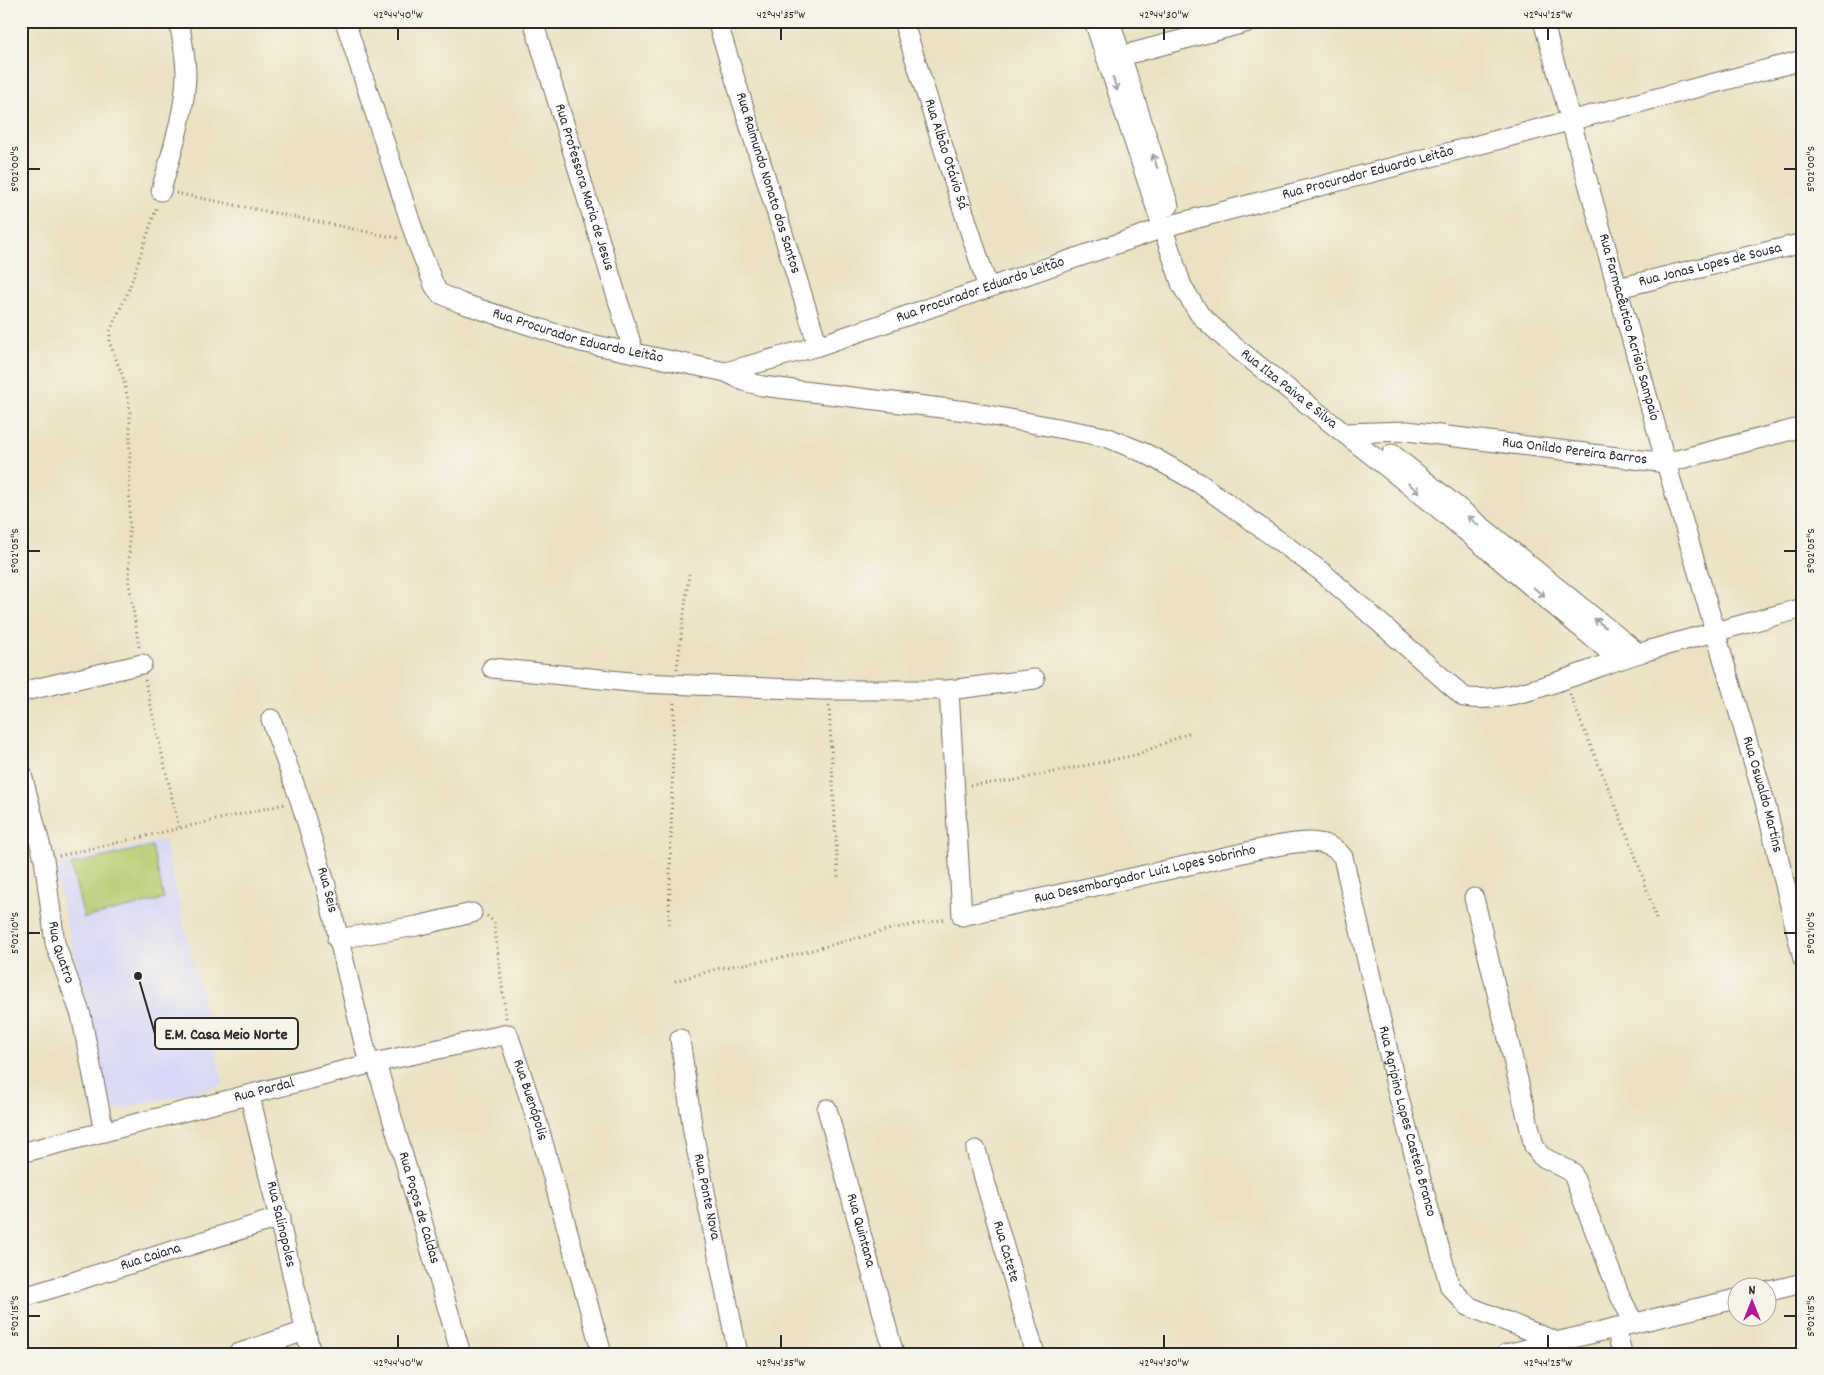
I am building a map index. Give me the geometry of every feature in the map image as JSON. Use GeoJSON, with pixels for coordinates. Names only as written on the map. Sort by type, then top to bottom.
{"type":"FeatureCollection","features":[{"type":"Feature","properties":{"kind":"street"},"geometry":{"type":"LineString","coordinates":[[161,191],[185,92],[185,58],[179,21]]}},
{"type":"Feature","properties":{"kind":"street","name":"Rua Procurador Eduardo Leitão"},"geometry":{"type":"LineString","coordinates":[[345,21],[417,242],[434,285],[445,296],[542,330],[634,353],[726,372],[818,346],[1169,226],[1803,60]]}},
{"type":"Feature","properties":{"kind":"street","name":"Rua Professora Maria de Jesus"},"geometry":{"type":"LineString","coordinates":[[533,21],[634,353]]}},
{"type":"Feature","properties":{"kind":"street","name":"Rua Raimundo Nonato dos Santos"},"geometry":{"type":"LineString","coordinates":[[717,21],[818,346]]}},
{"type":"Feature","properties":{"kind":"street","name":"Rua Albão Otávio Sá"},"geometry":{"type":"LineString","coordinates":[[903,21],[988,288]]}},
{"type":"Feature","properties":{"kind":"street","name":"Rua Ilza Paiva e Silva"},"geometry":{"type":"LineString","coordinates":[[1094,21],[1114,58],[1169,226],[1192,279],[1206,305],[1257,349],[1364,432],[1638,653]]}},
{"type":"Feature","properties":{"kind":"street","name":"Rua Ilza Paiva e Silva"},"geometry":{"type":"LineString","coordinates":[[1110,21],[1114,58]]}},
{"type":"Feature","properties":{"kind":"street"},"geometry":{"type":"LineString","coordinates":[[1114,58],[1252,21]]}},
{"type":"Feature","properties":{"kind":"street","name":"Rua Farmacêutico Acrisio Sampaio"},"geometry":{"type":"LineString","coordinates":[[1543,21],[1714,632]]}},
{"type":"Feature","properties":{"kind":"street","name":"Rua Ilza Paiva e Silva"},"geometry":{"type":"LineString","coordinates":[[1169,226],[1182,286],[1200,315],[1217,332],[1344,433],[1619,660]]}},
{"type":"Feature","properties":{"kind":"street","name":"Rua Jonas Lopes de Sousa"},"geometry":{"type":"LineString","coordinates":[[1618,288],[1803,242]]}},
{"type":"Feature","properties":{"kind":"street"},"geometry":{"type":"LineString","coordinates":[[726,372],[744,381],[762,386],[966,411],[1106,437],[1147,454],[1180,471],[1322,572],[1464,697],[1477,700],[1495,698],[1565,679],[1638,653],[1803,608]]}},
{"type":"Feature","properties":{"kind":"street","name":"Rua Onildo Pereira Barros"},"geometry":{"type":"LineString","coordinates":[[1344,433],[1407,431],[1666,463],[1803,427]]}},
{"type":"Feature","properties":{"kind":"street","name":"Rua Oswaldo Martins"},"geometry":{"type":"LineString","coordinates":[[1714,632],[1765,802],[1803,959]]}},
{"type":"Feature","properties":{"kind":"street"},"geometry":{"type":"LineString","coordinates":[[21,692],[142,664]]}},
{"type":"Feature","properties":{"kind":"street"},"geometry":{"type":"LineString","coordinates":[[492,668],[674,684],[828,690],[949,690],[1035,679]]}},
{"type":"Feature","properties":{"kind":"street"},"geometry":{"type":"LineString","coordinates":[[949,690],[962,916]]}},
{"type":"Feature","properties":{"kind":"street","name":"Rua Seis"},"geometry":{"type":"LineString","coordinates":[[271,719],[300,800],[373,1064]]}},
{"type":"Feature","properties":{"kind":"street","name":"Rua Quatro"},"geometry":{"type":"LineString","coordinates":[[21,771],[44,860],[55,943],[81,1015],[104,1132]]}},
{"type":"Feature","properties":{"kind":"street","name":"Rua Desembargador Luiz Lopes Sobrinho"},"geometry":{"type":"LineString","coordinates":[[962,916],[1265,848],[1306,842],[1328,844]]}},
{"type":"Feature","properties":{"kind":"street","name":"Rua Agripino Lopes Castelo Branco"},"geometry":{"type":"LineString","coordinates":[[1328,844],[1343,857],[1399,1098],[1450,1287],[1468,1306],[1555,1341]]}},
{"type":"Feature","properties":{"kind":"street"},"geometry":{"type":"LineString","coordinates":[[1474,898],[1534,1146],[1541,1156],[1572,1172],[1620,1296],[1634,1323]]}},
{"type":"Feature","properties":{"kind":"street"},"geometry":{"type":"LineString","coordinates":[[337,939],[417,926],[472,912]]}},
{"type":"Feature","properties":{"kind":"street","name":"Rua Pardal"},"geometry":{"type":"LineString","coordinates":[[21,1153],[373,1064],[508,1034]]}},
{"type":"Feature","properties":{"kind":"street","name":"Rua Buenópolis"},"geometry":{"type":"LineString","coordinates":[[508,1034],[534,1111],[602,1354]]}},
{"type":"Feature","properties":{"kind":"street","name":"Rua Ponte Nova"},"geometry":{"type":"LineString","coordinates":[[680,1039],[693,1132],[738,1354]]}},
{"type":"Feature","properties":{"kind":"street","name":"Rua Poços de Caldas"},"geometry":{"type":"LineString","coordinates":[[373,1064],[461,1354]]}},
{"type":"Feature","properties":{"kind":"street","name":"Rua Salinopoles"},"geometry":{"type":"LineString","coordinates":[[250,1096],[281,1217],[311,1354]]}},
{"type":"Feature","properties":{"kind":"street","name":"Rua Quintana"},"geometry":{"type":"LineString","coordinates":[[827,1109],[894,1354]]}},
{"type":"Feature","properties":{"kind":"street","name":"Rua Catete"},"geometry":{"type":"LineString","coordinates":[[976,1150],[1035,1354]]}},
{"type":"Feature","properties":{"kind":"street","name":"Rua Caiana"},"geometry":{"type":"LineString","coordinates":[[21,1298],[281,1217]]}},
{"type":"Feature","properties":{"kind":"street"},"geometry":{"type":"LineString","coordinates":[[1776,1290],[1803,1283]]}},
{"type":"Feature","properties":{"kind":"street"},"geometry":{"type":"LineString","coordinates":[[1506,1354],[1726,1301]]}},
{"type":"Feature","properties":{"kind":"street"},"geometry":{"type":"LineString","coordinates":[[1616,1327],[1622,1354]]}},
{"type":"Feature","properties":{"kind":"street"},"geometry":{"type":"LineString","coordinates":[[237,1354],[305,1331]]}},
{"type":"Feature","properties":{"kind":"path"},"geometry":{"type":"LineString","coordinates":[[179,828],[142,664],[130,583],[130,410],[122,377],[110,344],[110,331],[128,292],[161,191],[357,228],[417,242]]}},
{"type":"Feature","properties":{"kind":"path"},"geometry":{"type":"LineString","coordinates":[[669,924],[674,684],[689,574]]}},
{"type":"Feature","properties":{"kind":"path"},"geometry":{"type":"LineString","coordinates":[[1565,679],[1591,750],[1638,858],[1656,919]]}},
{"type":"Feature","properties":{"kind":"path"},"geometry":{"type":"LineString","coordinates":[[828,690],[838,877]]}},
{"type":"Feature","properties":{"kind":"path"},"geometry":{"type":"LineString","coordinates":[[955,787],[1010,781],[1136,755],[1189,733]]}},
{"type":"Feature","properties":{"kind":"path"},"geometry":{"type":"LineString","coordinates":[[44,860],[300,800]]}},
{"type":"Feature","properties":{"kind":"path"},"geometry":{"type":"LineString","coordinates":[[472,912],[483,914],[494,922],[508,1034]]}},
{"type":"Feature","properties":{"kind":"path"},"geometry":{"type":"LineString","coordinates":[[675,981],[720,968],[786,957],[895,928],[962,916]]}},
{"type":"Feature","properties":{"kind":"path"},"geometry":{"type":"LineString","coordinates":[[21,1315],[31,1354]]}},
{"type":"Feature","properties":{"kind":"shaded area"},"geometry":{"type":"Polygon","coordinates":[[[164,840],[223,1085],[112,1111],[53,866],[164,840]]]}},
{"type":"Feature","properties":{"kind":"green space"},"geometry":{"type":"Polygon","coordinates":[[[152,846],[164,899],[84,918],[71,865],[152,846]]]}},
{"type":"Feature","properties":{"kind":"place","name":"E.M. Casa Meio Norte"},"geometry":{"type":"Point","coordinates":[138,976]}}]}
